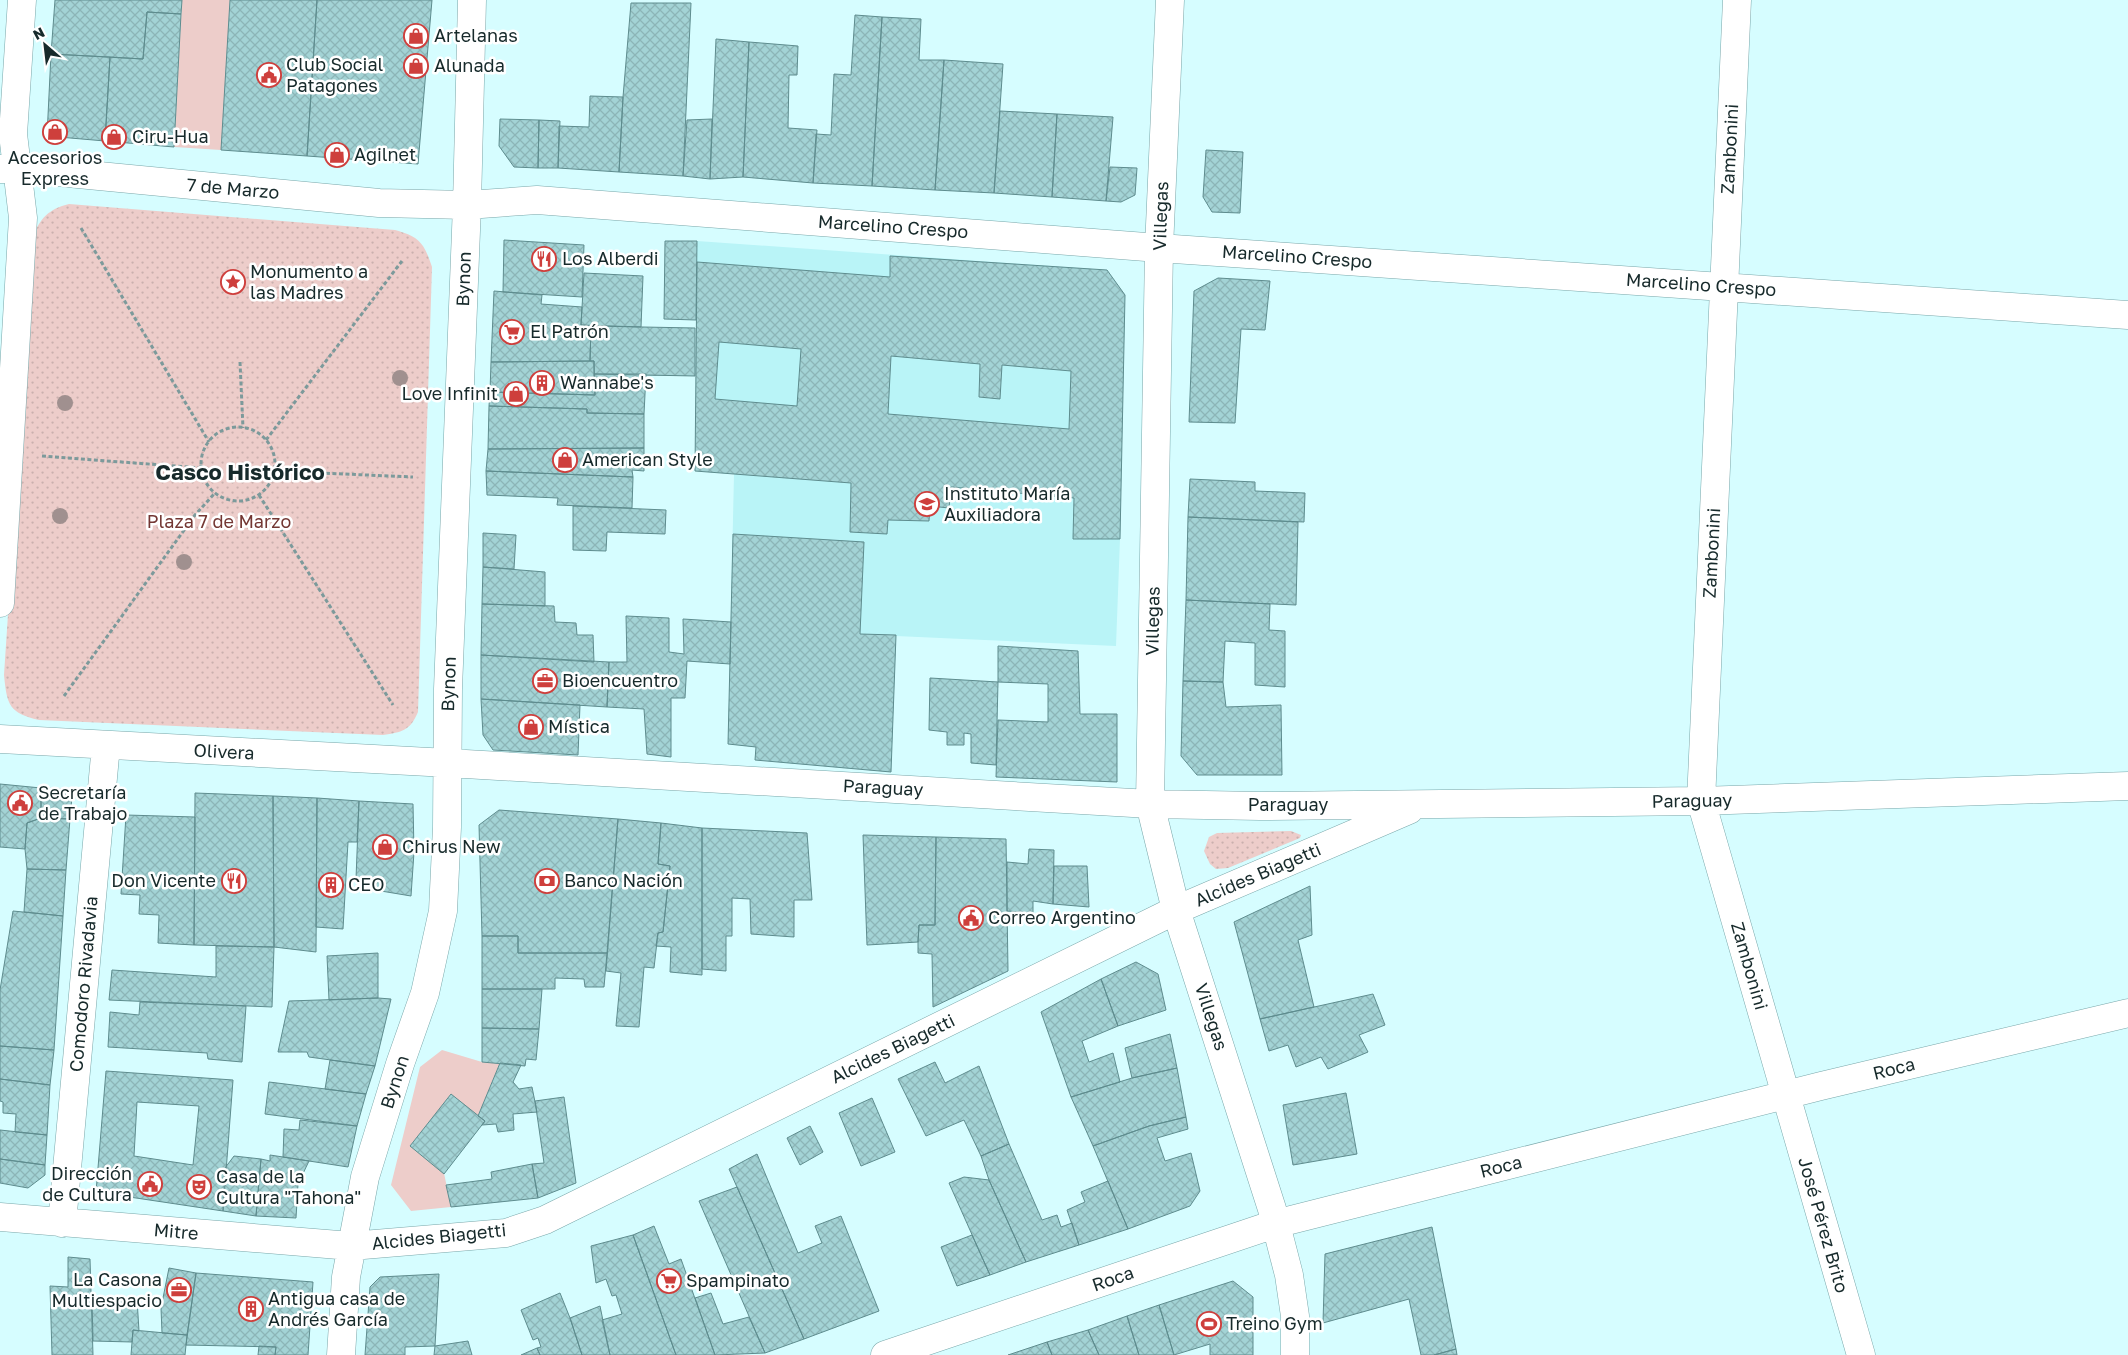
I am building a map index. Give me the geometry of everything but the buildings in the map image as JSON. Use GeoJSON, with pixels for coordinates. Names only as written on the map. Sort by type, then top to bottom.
{"type":"FeatureCollection","features":[{"type":"Feature","properties":{"kind":"street"},"geometry":{"type":"LineString","coordinates":[[0,603],[23,218],[8,169],[22,0]]}},
{"type":"Feature","properties":{"kind":"street","name":"Bynon"},"geometry":{"type":"LineString","coordinates":[[341,1355],[346,1277],[365,1177],[400,1064],[425,993],[443,911],[448,763],[448,698],[467,205],[472,0]]}},
{"type":"Feature","properties":{"kind":"street","name":"Villegas"},"geometry":{"type":"LineString","coordinates":[[1170,0],[1159,248],[1150,804],[1176,910],[1275,1224],[1289,1275],[1295,1316],[1295,1355]]}},
{"type":"Feature","properties":{"kind":"street","name":"Zambonini"},"geometry":{"type":"LineString","coordinates":[[1737,0],[1701,801],[1786,1095]]}},
{"type":"Feature","properties":{"kind":"street","name":"7 de Marzo"},"geometry":{"type":"LineString","coordinates":[[8,169],[379,203],[467,205]]}},
{"type":"Feature","properties":{"kind":"street","name":"Marcelino Crespo"},"geometry":{"type":"LineString","coordinates":[[467,205],[537,200],[1159,248],[2128,315]]}},
{"type":"Feature","properties":{"kind":"street","name":"Olivera"},"geometry":{"type":"LineString","coordinates":[[0,739],[448,763]]}},
{"type":"Feature","properties":{"kind":"street","name":"Comodoro Rivadavia"},"geometry":{"type":"LineString","coordinates":[[62,1223],[106,746]]}},
{"type":"Feature","properties":{"kind":"street","name":"Paraguay"},"geometry":{"type":"LineString","coordinates":[[448,763],[1150,804],[1422,805],[1701,801],[2128,786]]}},
{"type":"Feature","properties":{"kind":"street","name":"Alcides Biagetti"},"geometry":{"type":"LineString","coordinates":[[351,1246],[506,1233],[545,1220],[1176,910],[1422,805]]}},
{"type":"Feature","properties":{"kind":"street","name":"Roca"},"geometry":{"type":"LineString","coordinates":[[885,1355],[1275,1224],[1786,1095],[2128,1012]]}},
{"type":"Feature","properties":{"kind":"street","name":"José Pérez Brito"},"geometry":{"type":"LineString","coordinates":[[1786,1095],[1861,1355]]}},
{"type":"Feature","properties":{"kind":"street","name":"Mitre"},"geometry":{"type":"LineString","coordinates":[[0,1217],[351,1246]]}},
{"type":"Feature","properties":{"kind":"path"},"geometry":{"type":"LineString","coordinates":[[81,228],[208,442]]}},
{"type":"Feature","properties":{"kind":"path"},"geometry":{"type":"LineString","coordinates":[[266,440],[402,261]]}},
{"type":"Feature","properties":{"kind":"path"},"geometry":{"type":"LineString","coordinates":[[240,362],[243,428]]}},
{"type":"Feature","properties":{"kind":"path"},"geometry":{"type":"LineString","coordinates":[[243,428],[258,432],[272,449],[275,459],[274,471],[266,488],[259,495],[237,501],[226,499],[215,493],[208,486],[201,468],[204,449],[208,442],[225,429],[243,428]]}},
{"type":"Feature","properties":{"kind":"path"},"geometry":{"type":"LineString","coordinates":[[10,454],[201,468]]}},
{"type":"Feature","properties":{"kind":"path"},"geometry":{"type":"LineString","coordinates":[[274,471],[413,476]]}},
{"type":"Feature","properties":{"kind":"path"},"geometry":{"type":"LineString","coordinates":[[64,696],[196,515],[215,493]]}},
{"type":"Feature","properties":{"kind":"path"},"geometry":{"type":"LineString","coordinates":[[259,495],[393,704]]}},
{"type":"Feature","properties":{"kind":"shaded area","name":"Instituto María Auxiliadora"},"geometry":{"type":"Polygon","coordinates":[[[697,241],[1107,270],[1125,295],[1116,646],[896,636],[891,772],[755,760],[756,747],[728,744],[734,474],[695,471],[697,241]]]}},
{"type":"Feature","properties":{"kind":"green space"},"geometry":{"type":"Polygon","coordinates":[[[182,0],[230,0],[221,150],[174,147],[182,0]]]}},
{"type":"Feature","properties":{"kind":"green space","name":"Plaza 7 de Marzo"},"geometry":{"type":"Polygon","coordinates":[[[69,204],[395,230],[410,235],[420,242],[432,267],[418,712],[412,723],[405,730],[383,735],[39,720],[21,714],[11,706],[8,701],[4,675],[33,237],[46,215],[69,204]]]}},
{"type":"Feature","properties":{"kind":"green space"},"geometry":{"type":"Polygon","coordinates":[[[1291,831],[1301,835],[1300,838],[1228,868],[1216,869],[1210,864],[1204,851],[1209,837],[1217,833],[1291,831]]]}},
{"type":"Feature","properties":{"kind":"green space"},"geometry":{"type":"Polygon","coordinates":[[[442,1050],[482,1062],[500,1063],[478,1116],[451,1095],[410,1146],[444,1173],[451,1207],[411,1211],[391,1185],[420,1067],[442,1050]]]}},
{"type":"Feature","properties":{"kind":"place","name":"Artelanas"},"geometry":{"type":"Point","coordinates":[416,36]}},
{"type":"Feature","properties":{"kind":"place","name":"Alunada"},"geometry":{"type":"Point","coordinates":[416,66]}},
{"type":"Feature","properties":{"kind":"place","name":"Club Social Patagones"},"geometry":{"type":"Point","coordinates":[269,75]}},
{"type":"Feature","properties":{"kind":"place","name":"Accesorios Express"},"geometry":{"type":"Point","coordinates":[55,132]}},
{"type":"Feature","properties":{"kind":"place","name":"Ciru-Hua"},"geometry":{"type":"Point","coordinates":[114,137]}},
{"type":"Feature","properties":{"kind":"place","name":"Agilnet"},"geometry":{"type":"Point","coordinates":[337,155]}},
{"type":"Feature","properties":{"kind":"place","name":"Los Alberdi"},"geometry":{"type":"Point","coordinates":[544,259]}},
{"type":"Feature","properties":{"kind":"place","name":"Monumento a las Madres"},"geometry":{"type":"Point","coordinates":[233,282]}},
{"type":"Feature","properties":{"kind":"place","name":"El Patrón"},"geometry":{"type":"Point","coordinates":[512,332]}},
{"type":"Feature","properties":{"kind":"place","name":"Wannabe's"},"geometry":{"type":"Point","coordinates":[542,383]}},
{"type":"Feature","properties":{"kind":"place","name":"Love Infinit"},"geometry":{"type":"Point","coordinates":[516,394]}},
{"type":"Feature","properties":{"kind":"place","name":"American Style"},"geometry":{"type":"Point","coordinates":[565,460]}},
{"type":"Feature","properties":{"kind":"place","name":"Instituto María Auxiliadora"},"geometry":{"type":"Point","coordinates":[927,504]}},
{"type":"Feature","properties":{"kind":"place","name":"Bioencuentro"},"geometry":{"type":"Point","coordinates":[545,681]}},
{"type":"Feature","properties":{"kind":"place","name":"Mística"},"geometry":{"type":"Point","coordinates":[531,727]}},
{"type":"Feature","properties":{"kind":"place","name":"Secretaría de Trabajo"},"geometry":{"type":"Point","coordinates":[20,803]}},
{"type":"Feature","properties":{"kind":"place","name":"Chirus New"},"geometry":{"type":"Point","coordinates":[385,847]}},
{"type":"Feature","properties":{"kind":"place","name":"Don Vicente"},"geometry":{"type":"Point","coordinates":[234,881]}},
{"type":"Feature","properties":{"kind":"place","name":"Banco Nación"},"geometry":{"type":"Point","coordinates":[547,881]}},
{"type":"Feature","properties":{"kind":"place","name":"CEO"},"geometry":{"type":"Point","coordinates":[331,885]}},
{"type":"Feature","properties":{"kind":"place","name":"Correo Argentino"},"geometry":{"type":"Point","coordinates":[971,918]}},
{"type":"Feature","properties":{"kind":"place","name":"Dirección de Cultura"},"geometry":{"type":"Point","coordinates":[150,1184]}},
{"type":"Feature","properties":{"kind":"place","name":"Casa de la Cultura \"Tahona\""},"geometry":{"type":"Point","coordinates":[199,1187]}},
{"type":"Feature","properties":{"kind":"place","name":"Spampinato"},"geometry":{"type":"Point","coordinates":[669,1281]}},
{"type":"Feature","properties":{"kind":"place","name":"La Casona Multiespacio"},"geometry":{"type":"Point","coordinates":[179,1290]}},
{"type":"Feature","properties":{"kind":"place","name":"Antigua casa de Andrés García"},"geometry":{"type":"Point","coordinates":[251,1309]}},
{"type":"Feature","properties":{"kind":"place","name":"Treino Gym"},"geometry":{"type":"Point","coordinates":[1209,1324]}},
{"type":"Feature","properties":{"kind":"district","name":"Casco Histórico"},"geometry":{"type":"Point","coordinates":[240,472]}}]}
